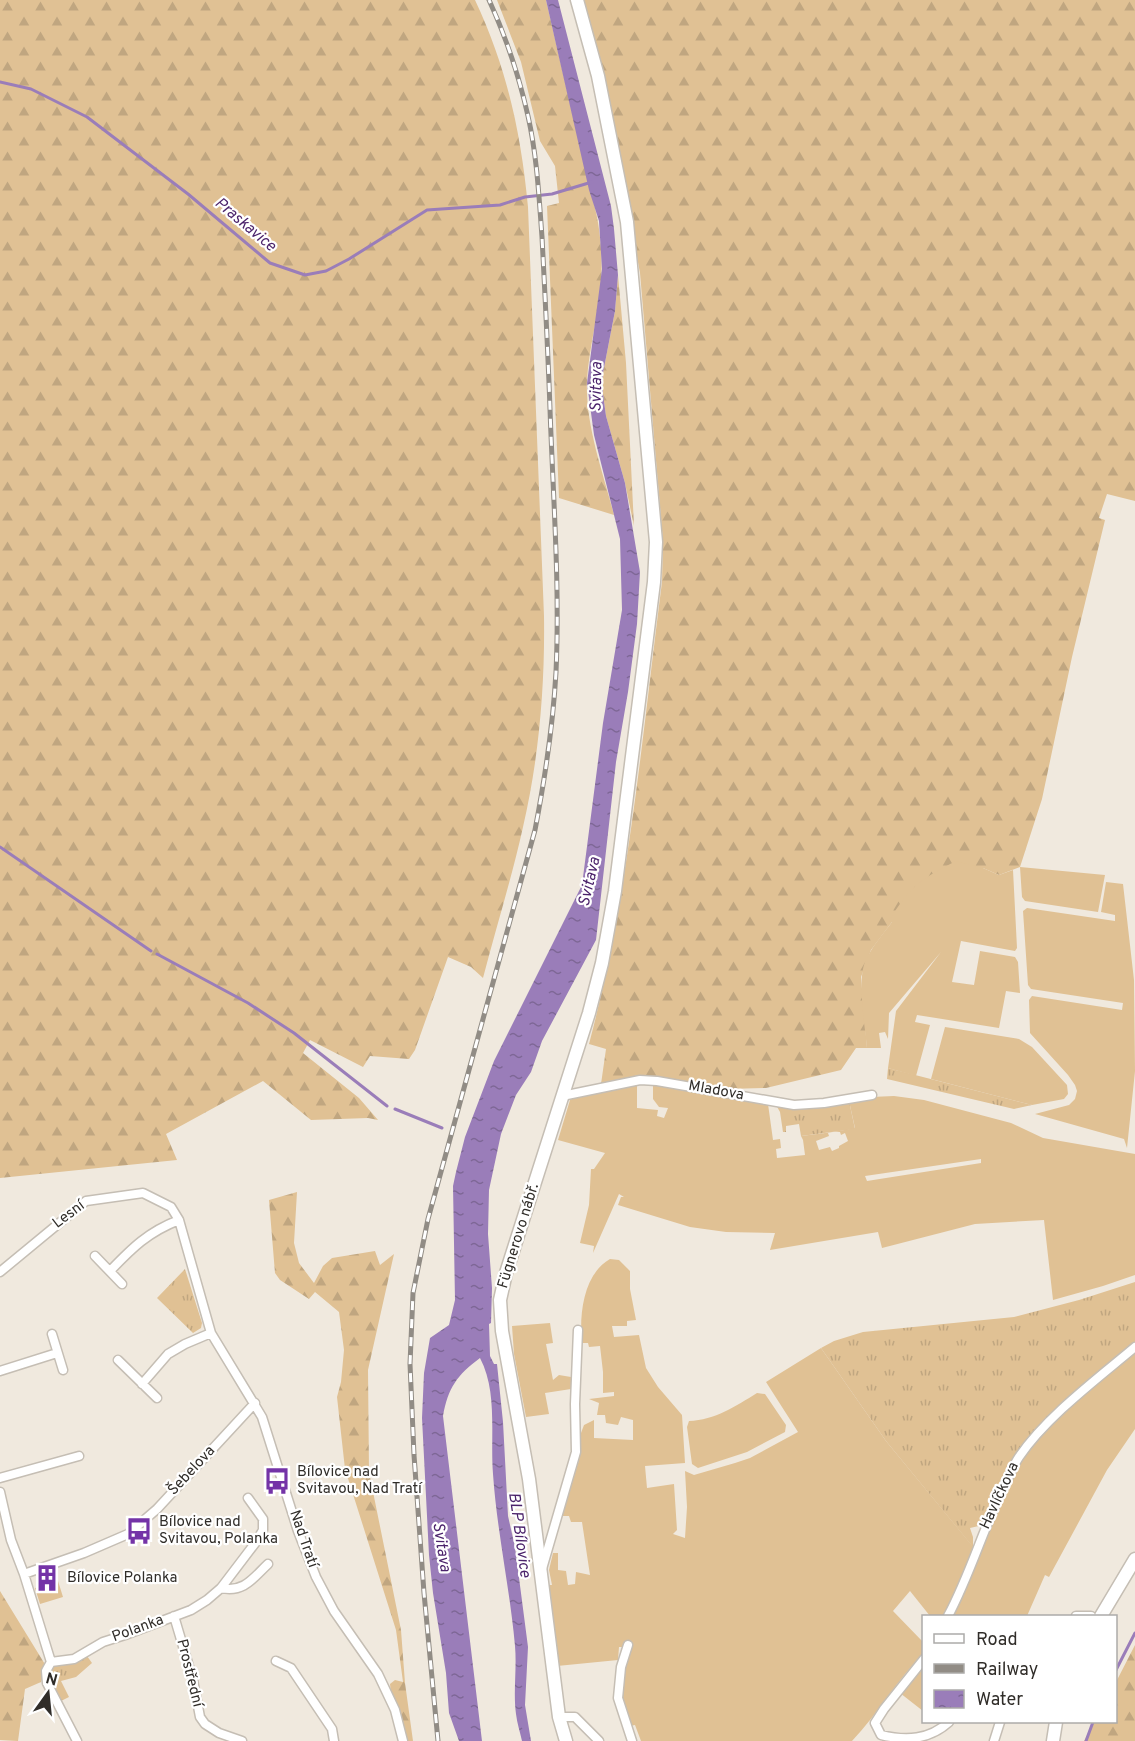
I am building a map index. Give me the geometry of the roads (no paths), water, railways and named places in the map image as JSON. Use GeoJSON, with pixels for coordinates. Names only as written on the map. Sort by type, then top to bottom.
{"type":"FeatureCollection","features":[{"type":"Feature","properties":{"kind":"street","name":"Fügnerovo nábř."},"geometry":{"type":"LineString","coordinates":[[566,1741],[559,1716],[542,1570],[529,1479],[503,1340],[500,1300],[503,1283],[589,1013],[605,944],[615,891],[652,605],[656,542],[627,222],[598,75],[578,0]]}},
{"type":"Feature","properties":{"kind":"street","name":"Mladova"},"geometry":{"type":"LineString","coordinates":[[562,1096],[640,1080],[794,1105],[872,1095]]}},
{"type":"Feature","properties":{"kind":"street","name":"Lesní"},"geometry":{"type":"LineString","coordinates":[[0,1272],[86,1201],[143,1193],[171,1207],[179,1220]]}},
{"type":"Feature","properties":{"kind":"street"},"geometry":{"type":"LineString","coordinates":[[110,1271],[135,1245],[158,1228],[179,1220]]}},
{"type":"Feature","properties":{"kind":"street","name":"Nad Tratí"},"geometry":{"type":"LineString","coordinates":[[179,1220],[211,1333],[262,1417],[298,1531],[316,1577],[334,1611],[378,1674],[395,1710],[403,1741]]}},
{"type":"Feature","properties":{"kind":"street"},"geometry":{"type":"LineString","coordinates":[[95,1256],[122,1284]]}},
{"type":"Feature","properties":{"kind":"street","name":"Fügnerovo nábř."},"geometry":{"type":"LineString","coordinates":[[542,1570],[576,1452],[578,1330]]}},
{"type":"Feature","properties":{"kind":"street"},"geometry":{"type":"LineString","coordinates":[[142,1384],[168,1354],[211,1333]]}},
{"type":"Feature","properties":{"kind":"street"},"geometry":{"type":"LineString","coordinates":[[51,1334],[63,1370]]}},
{"type":"Feature","properties":{"kind":"street","name":"Havlíčkova"},"geometry":{"type":"LineString","coordinates":[[949,1615],[962,1590],[988,1520],[1017,1459],[1058,1414],[1135,1347]]}},
{"type":"Feature","properties":{"kind":"street"},"geometry":{"type":"LineString","coordinates":[[0,1371],[57,1353]]}},
{"type":"Feature","properties":{"kind":"street"},"geometry":{"type":"LineString","coordinates":[[118,1360],[157,1398]]}},
{"type":"Feature","properties":{"kind":"street","name":"Šebelova"},"geometry":{"type":"LineString","coordinates":[[24,1574],[84,1553],[128,1534],[157,1509],[255,1403]]}},
{"type":"Feature","properties":{"kind":"street"},"geometry":{"type":"LineString","coordinates":[[0,1478],[79,1456]]}},
{"type":"Feature","properties":{"kind":"street"},"geometry":{"type":"LineString","coordinates":[[0,1492],[11,1540],[51,1662],[46,1671],[47,1683],[77,1741]]}},
{"type":"Feature","properties":{"kind":"street","name":"Polanka"},"geometry":{"type":"LineString","coordinates":[[51,1662],[74,1659],[103,1642],[191,1610],[221,1588],[263,1530],[261,1515],[248,1498]]}},
{"type":"Feature","properties":{"kind":"street"},"geometry":{"type":"LineString","coordinates":[[1102,1615],[1135,1559]]}},
{"type":"Feature","properties":{"kind":"street","name":"Polanka"},"geometry":{"type":"LineString","coordinates":[[221,1588],[231,1590],[243,1588],[268,1564]]}},
{"type":"Feature","properties":{"kind":"street","name":"Prostřední"},"geometry":{"type":"LineString","coordinates":[[174,1616],[193,1680],[200,1717],[205,1724],[219,1733],[242,1741]]}},
{"type":"Feature","properties":{"kind":"street"},"geometry":{"type":"LineString","coordinates":[[628,1645],[621,1667],[618,1698],[633,1740]]}},
{"type":"Feature","properties":{"kind":"street"},"geometry":{"type":"LineString","coordinates":[[276,1661],[291,1668],[332,1729],[334,1741]]}},
{"type":"Feature","properties":{"kind":"street"},"geometry":{"type":"LineString","coordinates":[[922,1661],[890,1701],[875,1724],[881,1735],[899,1740],[912,1740],[942,1729],[949,1723]]}},
{"type":"Feature","properties":{"kind":"street"},"geometry":{"type":"LineString","coordinates":[[559,1716],[575,1717],[599,1741]]}},
{"type":"Feature","properties":{"kind":"street"},"geometry":{"type":"LineString","coordinates":[[994,1741],[1000,1723]]}},
{"type":"Feature","properties":{"kind":"street"},"geometry":{"type":"LineString","coordinates":[[1053,1741],[1056,1723]]}},
{"type":"Feature","properties":{"kind":"water","name":"Svitava"},"geometry":{"type":"Polygon","coordinates":[[[546,0],[558,0],[611,206],[618,275],[615,311],[603,373],[603,394],[606,416],[625,483],[640,572],[637,624],[616,762],[596,940],[542,1041],[531,1072],[516,1095],[501,1134],[489,1190],[488,1234],[492,1288],[491,1323],[489,1324],[490,1356],[494,1364],[497,1364],[508,1516],[515,1547],[528,1647],[525,1705],[531,1741],[522,1741],[516,1714],[515,1646],[495,1496],[491,1400],[486,1371],[480,1358],[465,1370],[455,1383],[443,1416],[482,1741],[459,1741],[449,1713],[446,1673],[429,1555],[422,1418],[424,1373],[430,1338],[449,1325],[455,1300],[453,1186],[465,1137],[494,1061],[582,885],[603,723],[622,610],[620,539],[594,435],[587,383],[602,269],[599,221],[589,190],[546,0]]]}},
{"type":"Feature","properties":{"kind":"waterway","name":"Praskavice"},"geometry":{"type":"LineString","coordinates":[[0,82],[31,89],[87,117],[188,194],[270,263],[305,275],[326,271],[349,259],[427,210],[500,205],[525,197],[552,194],[592,182]]}},
{"type":"Feature","properties":{"kind":"waterway"},"geometry":{"type":"LineString","coordinates":[[0,847],[151,951]]}},
{"type":"Feature","properties":{"kind":"waterway"},"geometry":{"type":"LineString","coordinates":[[157,954],[248,1003],[294,1033],[387,1106]]}},
{"type":"Feature","properties":{"kind":"waterway"},"geometry":{"type":"LineString","coordinates":[[395,1109],[442,1128]]}},
{"type":"Feature","properties":{"kind":"waterway"},"geometry":{"type":"LineString","coordinates":[[1117,1668],[1135,1633]]}},
{"type":"Feature","properties":{"kind":"waterway"},"geometry":{"type":"LineString","coordinates":[[1086,1741],[1093,1723]]}},
{"type":"Feature","properties":{"kind":"railway"},"geometry":{"type":"LineString","coordinates":[[438,1741],[414,1455],[410,1364],[413,1293],[428,1219],[535,830],[551,732],[557,639],[556,541],[542,237],[537,176],[531,131],[520,86],[489,0]]}},
{"type":"Feature","properties":{"kind":"place","name":"Bílovice nad Svitavou, Nad Tratí"},"geometry":{"type":"Point","coordinates":[277,1481]}},
{"type":"Feature","properties":{"kind":"place","name":"Bílovice nad Svitavou, Polanka"},"geometry":{"type":"Point","coordinates":[139,1531]}},
{"type":"Feature","properties":{"kind":"place","name":"Bílovice Polanka"},"geometry":{"type":"Point","coordinates":[47,1578]}},
{"type":"Feature","properties":{"kind":"water label","name":"BLP Bílovice"},"geometry":{"type":"Point","coordinates":[519,1535]}}]}
